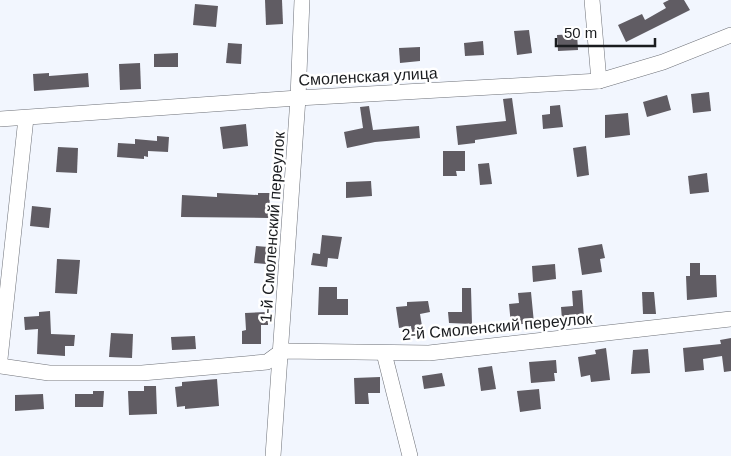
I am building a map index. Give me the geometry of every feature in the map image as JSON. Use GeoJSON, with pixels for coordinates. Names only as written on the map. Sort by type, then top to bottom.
{"type":"FeatureCollection","features":[{"type":"Feature","properties":{"kind":"street","name":"1-й Смоленский переулок"},"geometry":{"type":"LineString","coordinates":[[273,456],[282,351],[298,98],[302,0]]}},
{"type":"Feature","properties":{"kind":"street"},"geometry":{"type":"LineString","coordinates":[[592,0],[599,81]]}},
{"type":"Feature","properties":{"kind":"street","name":"Смоленская улица"},"geometry":{"type":"LineString","coordinates":[[0,120],[298,98],[599,81],[663,62],[731,35]]}},
{"type":"Feature","properties":{"kind":"street"},"geometry":{"type":"LineString","coordinates":[[0,359],[26,118]]}},
{"type":"Feature","properties":{"kind":"street","name":"2-й Смоленский переулок"},"geometry":{"type":"LineString","coordinates":[[0,366],[49,373],[142,373],[267,362],[282,351],[429,353],[731,319]]}},
{"type":"Feature","properties":{"kind":"street"},"geometry":{"type":"LineString","coordinates":[[384,352],[410,456]]}},
{"type":"Feature","properties":{"kind":"building"},"geometry":{"type":"Polygon","coordinates":[[[265,0],[282,0],[283,24],[266,25],[265,0]]]}},
{"type":"Feature","properties":{"kind":"building"},"geometry":{"type":"Polygon","coordinates":[[[669,0],[684,0],[690,10],[626,42],[618,25],[642,14],[645,20],[666,8],[663,3],[669,0]]]}},
{"type":"Feature","properties":{"kind":"building"},"geometry":{"type":"Polygon","coordinates":[[[195,4],[218,6],[216,27],[193,25],[195,4]]]}},
{"type":"Feature","properties":{"kind":"building"},"geometry":{"type":"Polygon","coordinates":[[[529,30],[532,53],[517,55],[514,31],[529,30]]]}},
{"type":"Feature","properties":{"kind":"building"},"geometry":{"type":"Polygon","coordinates":[[[577,34],[578,50],[558,51],[557,35],[577,34]]]}},
{"type":"Feature","properties":{"kind":"building"},"geometry":{"type":"Polygon","coordinates":[[[483,41],[484,55],[465,56],[464,43],[483,41]]]}},
{"type":"Feature","properties":{"kind":"building"},"geometry":{"type":"Polygon","coordinates":[[[228,43],[242,44],[241,64],[226,63],[228,43]]]}},
{"type":"Feature","properties":{"kind":"building"},"geometry":{"type":"Polygon","coordinates":[[[420,47],[420,61],[400,63],[399,48],[420,47]]]}},
{"type":"Feature","properties":{"kind":"building"},"geometry":{"type":"Polygon","coordinates":[[[178,53],[178,67],[154,67],[154,54],[178,53]]]}},
{"type":"Feature","properties":{"kind":"building"},"geometry":{"type":"Polygon","coordinates":[[[140,63],[141,89],[120,90],[119,64],[140,63]]]}},
{"type":"Feature","properties":{"kind":"building"},"geometry":{"type":"Polygon","coordinates":[[[49,73],[49,76],[88,73],[89,87],[34,91],[33,74],[49,73]]]}},
{"type":"Feature","properties":{"kind":"building"},"geometry":{"type":"Polygon","coordinates":[[[709,92],[711,111],[693,113],[691,94],[709,92]]]}},
{"type":"Feature","properties":{"kind":"building"},"geometry":{"type":"Polygon","coordinates":[[[667,95],[671,110],[647,117],[643,102],[667,95]]]}},
{"type":"Feature","properties":{"kind":"building"},"geometry":{"type":"Polygon","coordinates":[[[512,98],[517,134],[475,140],[475,143],[458,145],[456,126],[506,121],[503,99],[512,98]]]}},
{"type":"Feature","properties":{"kind":"building"},"geometry":{"type":"Polygon","coordinates":[[[560,105],[563,127],[543,129],[542,115],[550,114],[550,106],[560,105]]]}},
{"type":"Feature","properties":{"kind":"building"},"geometry":{"type":"Polygon","coordinates":[[[369,106],[373,130],[419,126],[420,138],[375,142],[347,148],[344,132],[363,128],[360,107],[369,106]]]}},
{"type":"Feature","properties":{"kind":"building"},"geometry":{"type":"Polygon","coordinates":[[[628,113],[630,135],[605,138],[605,115],[628,113]]]}},
{"type":"Feature","properties":{"kind":"building"},"geometry":{"type":"Polygon","coordinates":[[[246,124],[248,146],[223,149],[220,127],[246,124]]]}},
{"type":"Feature","properties":{"kind":"building"},"geometry":{"type":"Polygon","coordinates":[[[157,136],[169,137],[168,152],[148,151],[148,157],[144,156],[144,159],[117,157],[118,143],[135,144],[135,139],[157,141],[157,136]]]}},
{"type":"Feature","properties":{"kind":"building"},"geometry":{"type":"Polygon","coordinates":[[[586,146],[589,175],[577,177],[573,148],[586,146]]]}},
{"type":"Feature","properties":{"kind":"building"},"geometry":{"type":"Polygon","coordinates":[[[58,147],[78,148],[77,173],[56,172],[58,147]]]}},
{"type":"Feature","properties":{"kind":"building"},"geometry":{"type":"Polygon","coordinates":[[[443,151],[465,151],[465,171],[456,171],[457,176],[443,176],[443,151]]]}},
{"type":"Feature","properties":{"kind":"building"},"geometry":{"type":"Polygon","coordinates":[[[489,163],[492,184],[480,185],[478,164],[489,163]]]}},
{"type":"Feature","properties":{"kind":"building"},"geometry":{"type":"Polygon","coordinates":[[[707,173],[709,192],[690,194],[688,176],[707,173]]]}},
{"type":"Feature","properties":{"kind":"building"},"geometry":{"type":"Polygon","coordinates":[[[371,181],[372,196],[346,198],[346,182],[371,181]]]}},
{"type":"Feature","properties":{"kind":"building"},"geometry":{"type":"Polygon","coordinates":[[[217,193],[258,195],[258,193],[270,193],[269,218],[181,217],[182,195],[217,197],[217,193]]]}},
{"type":"Feature","properties":{"kind":"building"},"geometry":{"type":"Polygon","coordinates":[[[32,206],[51,208],[49,228],[30,226],[32,206]]]}},
{"type":"Feature","properties":{"kind":"building"},"geometry":{"type":"Polygon","coordinates":[[[322,235],[342,237],[338,259],[328,258],[327,267],[311,265],[313,253],[320,254],[322,235]]]}},
{"type":"Feature","properties":{"kind":"building"},"geometry":{"type":"Polygon","coordinates":[[[602,244],[605,258],[600,259],[602,272],[582,275],[578,248],[602,244]]]}},
{"type":"Feature","properties":{"kind":"building"},"geometry":{"type":"Polygon","coordinates":[[[256,246],[268,247],[266,264],[254,263],[256,246]]]}},
{"type":"Feature","properties":{"kind":"building"},"geometry":{"type":"Polygon","coordinates":[[[57,259],[80,260],[77,294],[55,293],[57,259]]]}},
{"type":"Feature","properties":{"kind":"building"},"geometry":{"type":"Polygon","coordinates":[[[690,263],[700,263],[700,275],[716,275],[717,297],[687,300],[686,276],[690,276],[690,263]]]}},
{"type":"Feature","properties":{"kind":"building"},"geometry":{"type":"Polygon","coordinates":[[[555,264],[556,279],[533,282],[532,266],[555,264]]]}},
{"type":"Feature","properties":{"kind":"building"},"geometry":{"type":"Polygon","coordinates":[[[319,287],[337,287],[337,299],[348,299],[348,315],[318,315],[319,287]]]}},
{"type":"Feature","properties":{"kind":"building"},"geometry":{"type":"Polygon","coordinates":[[[462,288],[471,288],[472,324],[449,323],[448,312],[462,312],[462,288]]]}},
{"type":"Feature","properties":{"kind":"building"},"geometry":{"type":"Polygon","coordinates":[[[582,290],[584,318],[562,320],[561,307],[573,306],[572,291],[582,290]]]}},
{"type":"Feature","properties":{"kind":"building"},"geometry":{"type":"Polygon","coordinates":[[[531,292],[534,323],[511,325],[509,304],[519,303],[518,293],[531,292]]]}},
{"type":"Feature","properties":{"kind":"building"},"geometry":{"type":"Polygon","coordinates":[[[642,292],[654,292],[656,314],[643,314],[642,292]]]}},
{"type":"Feature","properties":{"kind":"building"},"geometry":{"type":"Polygon","coordinates":[[[428,301],[430,312],[420,314],[423,332],[412,334],[411,326],[399,328],[396,307],[407,306],[407,302],[428,301]]]}},
{"type":"Feature","properties":{"kind":"building"},"geometry":{"type":"Polygon","coordinates":[[[50,311],[51,334],[75,335],[74,346],[65,346],[65,356],[37,354],[38,329],[25,330],[24,317],[39,316],[39,312],[50,311]]]}},
{"type":"Feature","properties":{"kind":"building"},"geometry":{"type":"Polygon","coordinates":[[[268,312],[268,325],[261,325],[261,344],[242,344],[242,331],[246,330],[245,313],[268,312]]]}},
{"type":"Feature","properties":{"kind":"building"},"geometry":{"type":"Polygon","coordinates":[[[111,333],[133,334],[132,358],[109,357],[111,333]]]}},
{"type":"Feature","properties":{"kind":"building"},"geometry":{"type":"Polygon","coordinates":[[[195,336],[196,349],[172,350],[171,337],[195,336]]]}},
{"type":"Feature","properties":{"kind":"building"},"geometry":{"type":"Polygon","coordinates":[[[731,338],[731,371],[724,372],[722,356],[703,359],[704,370],[685,372],[683,348],[721,344],[720,340],[731,338]]]}},
{"type":"Feature","properties":{"kind":"building"},"geometry":{"type":"Polygon","coordinates":[[[606,348],[610,380],[591,382],[590,375],[581,377],[578,357],[596,354],[595,350],[606,348]]]}},
{"type":"Feature","properties":{"kind":"building"},"geometry":{"type":"Polygon","coordinates":[[[648,349],[650,373],[631,374],[633,350],[648,349]]]}},
{"type":"Feature","properties":{"kind":"building"},"geometry":{"type":"Polygon","coordinates":[[[556,360],[557,373],[554,373],[555,381],[531,383],[529,362],[556,360]]]}},
{"type":"Feature","properties":{"kind":"building"},"geometry":{"type":"Polygon","coordinates":[[[492,366],[496,389],[481,391],[478,368],[492,366]]]}},
{"type":"Feature","properties":{"kind":"building"},"geometry":{"type":"Polygon","coordinates":[[[442,373],[445,386],[424,389],[422,376],[442,373]]]}},
{"type":"Feature","properties":{"kind":"building"},"geometry":{"type":"Polygon","coordinates":[[[380,377],[380,393],[368,393],[369,404],[355,404],[354,378],[380,377]]]}},
{"type":"Feature","properties":{"kind":"building"},"geometry":{"type":"Polygon","coordinates":[[[217,379],[219,406],[185,409],[185,406],[177,407],[175,387],[182,386],[182,382],[217,379]]]}},
{"type":"Feature","properties":{"kind":"building"},"geometry":{"type":"Polygon","coordinates":[[[144,386],[156,386],[157,414],[129,415],[128,391],[144,391],[144,386]]]}},
{"type":"Feature","properties":{"kind":"building"},"geometry":{"type":"Polygon","coordinates":[[[539,389],[541,409],[520,412],[517,391],[539,389]]]}},
{"type":"Feature","properties":{"kind":"building"},"geometry":{"type":"Polygon","coordinates":[[[93,391],[104,391],[103,407],[75,407],[75,394],[93,394],[93,391]]]}},
{"type":"Feature","properties":{"kind":"building"},"geometry":{"type":"Polygon","coordinates":[[[43,394],[44,409],[15,411],[15,395],[43,394]]]}}]}
